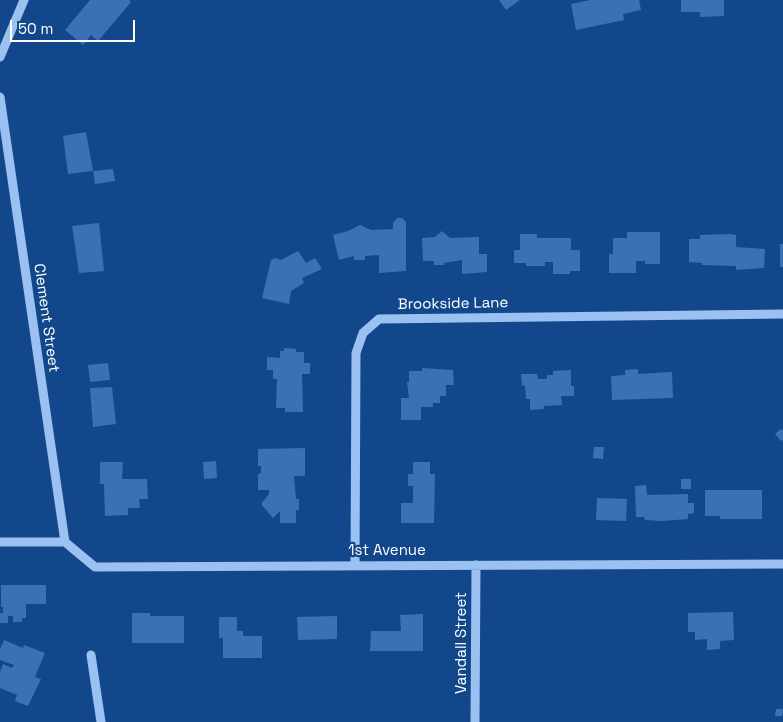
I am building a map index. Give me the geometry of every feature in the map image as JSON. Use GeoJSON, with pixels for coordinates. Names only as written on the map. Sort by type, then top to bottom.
{"type":"FeatureCollection","features":[{"type":"Feature","properties":{"kind":"street"},"geometry":{"type":"LineString","coordinates":[[0,58],[24,0]]}},
{"type":"Feature","properties":{"kind":"street","name":"Clement Street"},"geometry":{"type":"LineString","coordinates":[[0,98],[65,542]]}},
{"type":"Feature","properties":{"kind":"street","name":"Brookside Lane"},"geometry":{"type":"LineString","coordinates":[[355,565],[356,352],[363,333],[379,319],[783,314]]}},
{"type":"Feature","properties":{"kind":"street"},"geometry":{"type":"LineString","coordinates":[[0,542],[65,542]]}},
{"type":"Feature","properties":{"kind":"street","name":"1st Avenue"},"geometry":{"type":"LineString","coordinates":[[65,542],[95,567],[783,564]]}},
{"type":"Feature","properties":{"kind":"street","name":"Vandall Street"},"geometry":{"type":"LineString","coordinates":[[475,722],[476,565]]}},
{"type":"Feature","properties":{"kind":"street"},"geometry":{"type":"LineString","coordinates":[[91,655],[101,722]]}},
{"type":"Feature","properties":{"kind":"building"},"geometry":{"type":"Polygon","coordinates":[[[90,0],[129,0],[131,2],[98,41],[91,35],[83,45],[65,30],[90,0]]]}},
{"type":"Feature","properties":{"kind":"building"},"geometry":{"type":"Polygon","coordinates":[[[499,0],[520,0],[506,10],[499,0]]]}},
{"type":"Feature","properties":{"kind":"building"},"geometry":{"type":"Polygon","coordinates":[[[590,0],[639,0],[641,10],[623,14],[624,20],[576,30],[571,4],[590,0]]]}},
{"type":"Feature","properties":{"kind":"building"},"geometry":{"type":"Polygon","coordinates":[[[681,0],[724,0],[724,16],[700,17],[700,12],[681,12],[681,0]]]}},
{"type":"Feature","properties":{"kind":"building"},"geometry":{"type":"Polygon","coordinates":[[[86,132],[93,171],[68,174],[63,136],[86,132]]]}},
{"type":"Feature","properties":{"kind":"building"},"geometry":{"type":"Polygon","coordinates":[[[113,169],[115,181],[95,184],[93,171],[113,169]]]}},
{"type":"Feature","properties":{"kind":"building"},"geometry":{"type":"Polygon","coordinates":[[[397,218],[402,218],[406,222],[406,271],[379,273],[379,255],[365,256],[365,260],[354,260],[354,256],[339,260],[333,235],[360,225],[371,230],[393,229],[393,223],[397,218]]]}},
{"type":"Feature","properties":{"kind":"building"},"geometry":{"type":"Polygon","coordinates":[[[99,223],[104,271],[79,273],[72,226],[99,223]]]}},
{"type":"Feature","properties":{"kind":"building"},"geometry":{"type":"Polygon","coordinates":[[[442,231],[450,238],[479,237],[479,254],[487,254],[487,272],[462,274],[462,260],[444,263],[444,265],[434,265],[434,261],[423,261],[422,238],[435,237],[442,231]]]}},
{"type":"Feature","properties":{"kind":"building"},"geometry":{"type":"Polygon","coordinates":[[[627,232],[660,232],[660,264],[645,264],[645,261],[636,261],[636,273],[609,273],[609,254],[613,254],[613,238],[627,238],[627,232]]]}},
{"type":"Feature","properties":{"kind":"building"},"geometry":{"type":"Polygon","coordinates":[[[520,234],[537,234],[537,238],[571,238],[571,250],[580,250],[580,271],[570,271],[570,274],[553,274],[553,262],[545,262],[545,266],[526,266],[526,263],[514,263],[514,250],[520,250],[520,234]]]}},
{"type":"Feature","properties":{"kind":"building"},"geometry":{"type":"Polygon","coordinates":[[[700,235],[736,235],[736,247],[765,249],[764,268],[736,270],[736,266],[702,265],[702,263],[689,262],[689,239],[700,239],[700,235]]]}},
{"type":"Feature","properties":{"kind":"building"},"geometry":{"type":"Polygon","coordinates":[[[780,244],[783,244],[783,267],[780,267],[780,244]]]}},
{"type":"Feature","properties":{"kind":"building"},"geometry":{"type":"Polygon","coordinates":[[[298,251],[306,263],[315,258],[322,269],[302,278],[304,283],[291,291],[289,304],[262,298],[271,260],[275,258],[281,260],[298,251]]]}},
{"type":"Feature","properties":{"kind":"building"},"geometry":{"type":"Polygon","coordinates":[[[284,348],[296,349],[296,352],[304,352],[304,363],[310,363],[310,374],[302,374],[303,412],[285,412],[285,408],[276,408],[277,379],[273,379],[273,370],[267,370],[267,357],[280,358],[280,351],[284,351],[284,348]]]}},
{"type":"Feature","properties":{"kind":"building"},"geometry":{"type":"Polygon","coordinates":[[[108,363],[110,380],[90,382],[88,365],[108,363]]]}},
{"type":"Feature","properties":{"kind":"building"},"geometry":{"type":"Polygon","coordinates":[[[422,368],[453,370],[454,385],[446,385],[446,396],[440,396],[440,403],[433,403],[433,407],[421,407],[421,420],[401,420],[401,398],[409,398],[407,382],[409,382],[409,371],[422,371],[422,368]]]}},
{"type":"Feature","properties":{"kind":"building"},"geometry":{"type":"Polygon","coordinates":[[[638,369],[638,374],[672,372],[673,398],[612,400],[611,376],[625,375],[625,370],[638,369]]]}},
{"type":"Feature","properties":{"kind":"building"},"geometry":{"type":"Polygon","coordinates":[[[571,370],[571,386],[574,386],[574,396],[561,396],[562,405],[544,406],[544,409],[530,410],[530,399],[526,399],[525,385],[522,386],[521,374],[537,374],[538,379],[547,379],[547,375],[553,375],[553,371],[571,370]]]}},
{"type":"Feature","properties":{"kind":"building"},"geometry":{"type":"Polygon","coordinates":[[[112,387],[116,424],[93,427],[90,388],[112,387]]]}},
{"type":"Feature","properties":{"kind":"building"},"geometry":{"type":"Polygon","coordinates":[[[781,429],[783,430],[783,440],[781,441],[775,434],[781,429]]]}},
{"type":"Feature","properties":{"kind":"building"},"geometry":{"type":"Polygon","coordinates":[[[594,447],[604,447],[603,459],[593,458],[594,447]]]}},
{"type":"Feature","properties":{"kind":"building"},"geometry":{"type":"Polygon","coordinates":[[[305,448],[305,476],[294,476],[296,499],[299,499],[299,510],[296,510],[296,523],[280,523],[280,511],[273,518],[261,504],[269,494],[269,490],[258,490],[258,474],[261,473],[261,466],[258,466],[258,449],[305,448]]]}},
{"type":"Feature","properties":{"kind":"building"},"geometry":{"type":"Polygon","coordinates":[[[216,461],[217,478],[204,479],[203,462],[216,461]]]}},
{"type":"Feature","properties":{"kind":"building"},"geometry":{"type":"Polygon","coordinates":[[[100,462],[123,462],[122,479],[147,479],[148,499],[139,499],[140,508],[128,508],[128,515],[105,516],[104,484],[100,484],[100,462]]]}},
{"type":"Feature","properties":{"kind":"building"},"geometry":{"type":"Polygon","coordinates":[[[413,462],[430,462],[430,474],[435,474],[434,523],[401,523],[401,503],[413,503],[413,486],[408,486],[408,474],[413,474],[413,462]]]}},
{"type":"Feature","properties":{"kind":"building"},"geometry":{"type":"Polygon","coordinates":[[[681,479],[691,479],[691,489],[681,489],[681,479]]]}},
{"type":"Feature","properties":{"kind":"building"},"geometry":{"type":"Polygon","coordinates":[[[646,485],[647,495],[688,494],[688,503],[694,503],[694,513],[688,514],[688,519],[662,521],[645,520],[644,517],[636,517],[635,486],[646,485]]]}},
{"type":"Feature","properties":{"kind":"building"},"geometry":{"type":"Polygon","coordinates":[[[705,490],[762,490],[762,519],[720,519],[720,516],[705,516],[705,490]]]}},
{"type":"Feature","properties":{"kind":"building"},"geometry":{"type":"Polygon","coordinates":[[[597,498],[627,499],[626,521],[596,520],[597,498]]]}},
{"type":"Feature","properties":{"kind":"building"},"geometry":{"type":"Polygon","coordinates":[[[1,585],[46,585],[46,604],[26,604],[26,618],[22,618],[22,622],[13,622],[13,616],[8,616],[8,623],[0,623],[0,613],[3,613],[3,607],[1,607],[1,585]]]}},
{"type":"Feature","properties":{"kind":"building"},"geometry":{"type":"Polygon","coordinates":[[[733,612],[734,640],[720,641],[720,649],[707,650],[707,639],[695,640],[695,632],[688,632],[688,613],[733,612]]]}},
{"type":"Feature","properties":{"kind":"building"},"geometry":{"type":"Polygon","coordinates":[[[132,613],[150,613],[150,616],[184,616],[184,643],[132,643],[132,613]]]}},
{"type":"Feature","properties":{"kind":"building"},"geometry":{"type":"Polygon","coordinates":[[[423,614],[423,651],[370,651],[371,631],[401,631],[400,615],[423,614]]]}},
{"type":"Feature","properties":{"kind":"building"},"geometry":{"type":"Polygon","coordinates":[[[337,616],[337,639],[298,640],[297,617],[337,616]]]}},
{"type":"Feature","properties":{"kind":"building"},"geometry":{"type":"Polygon","coordinates":[[[219,617],[237,617],[237,631],[243,631],[243,636],[262,636],[262,658],[223,658],[223,638],[219,638],[219,617]]]}},
{"type":"Feature","properties":{"kind":"building"},"geometry":{"type":"Polygon","coordinates":[[[4,640],[23,648],[24,645],[45,653],[35,677],[41,679],[28,706],[15,701],[17,695],[0,688],[0,672],[3,664],[12,668],[14,665],[0,660],[0,649],[4,640]]]}},
{"type":"Feature","properties":{"kind":"building"},"geometry":{"type":"Polygon","coordinates":[[[776,709],[783,709],[782,716],[775,716],[776,709]]]}}]}
